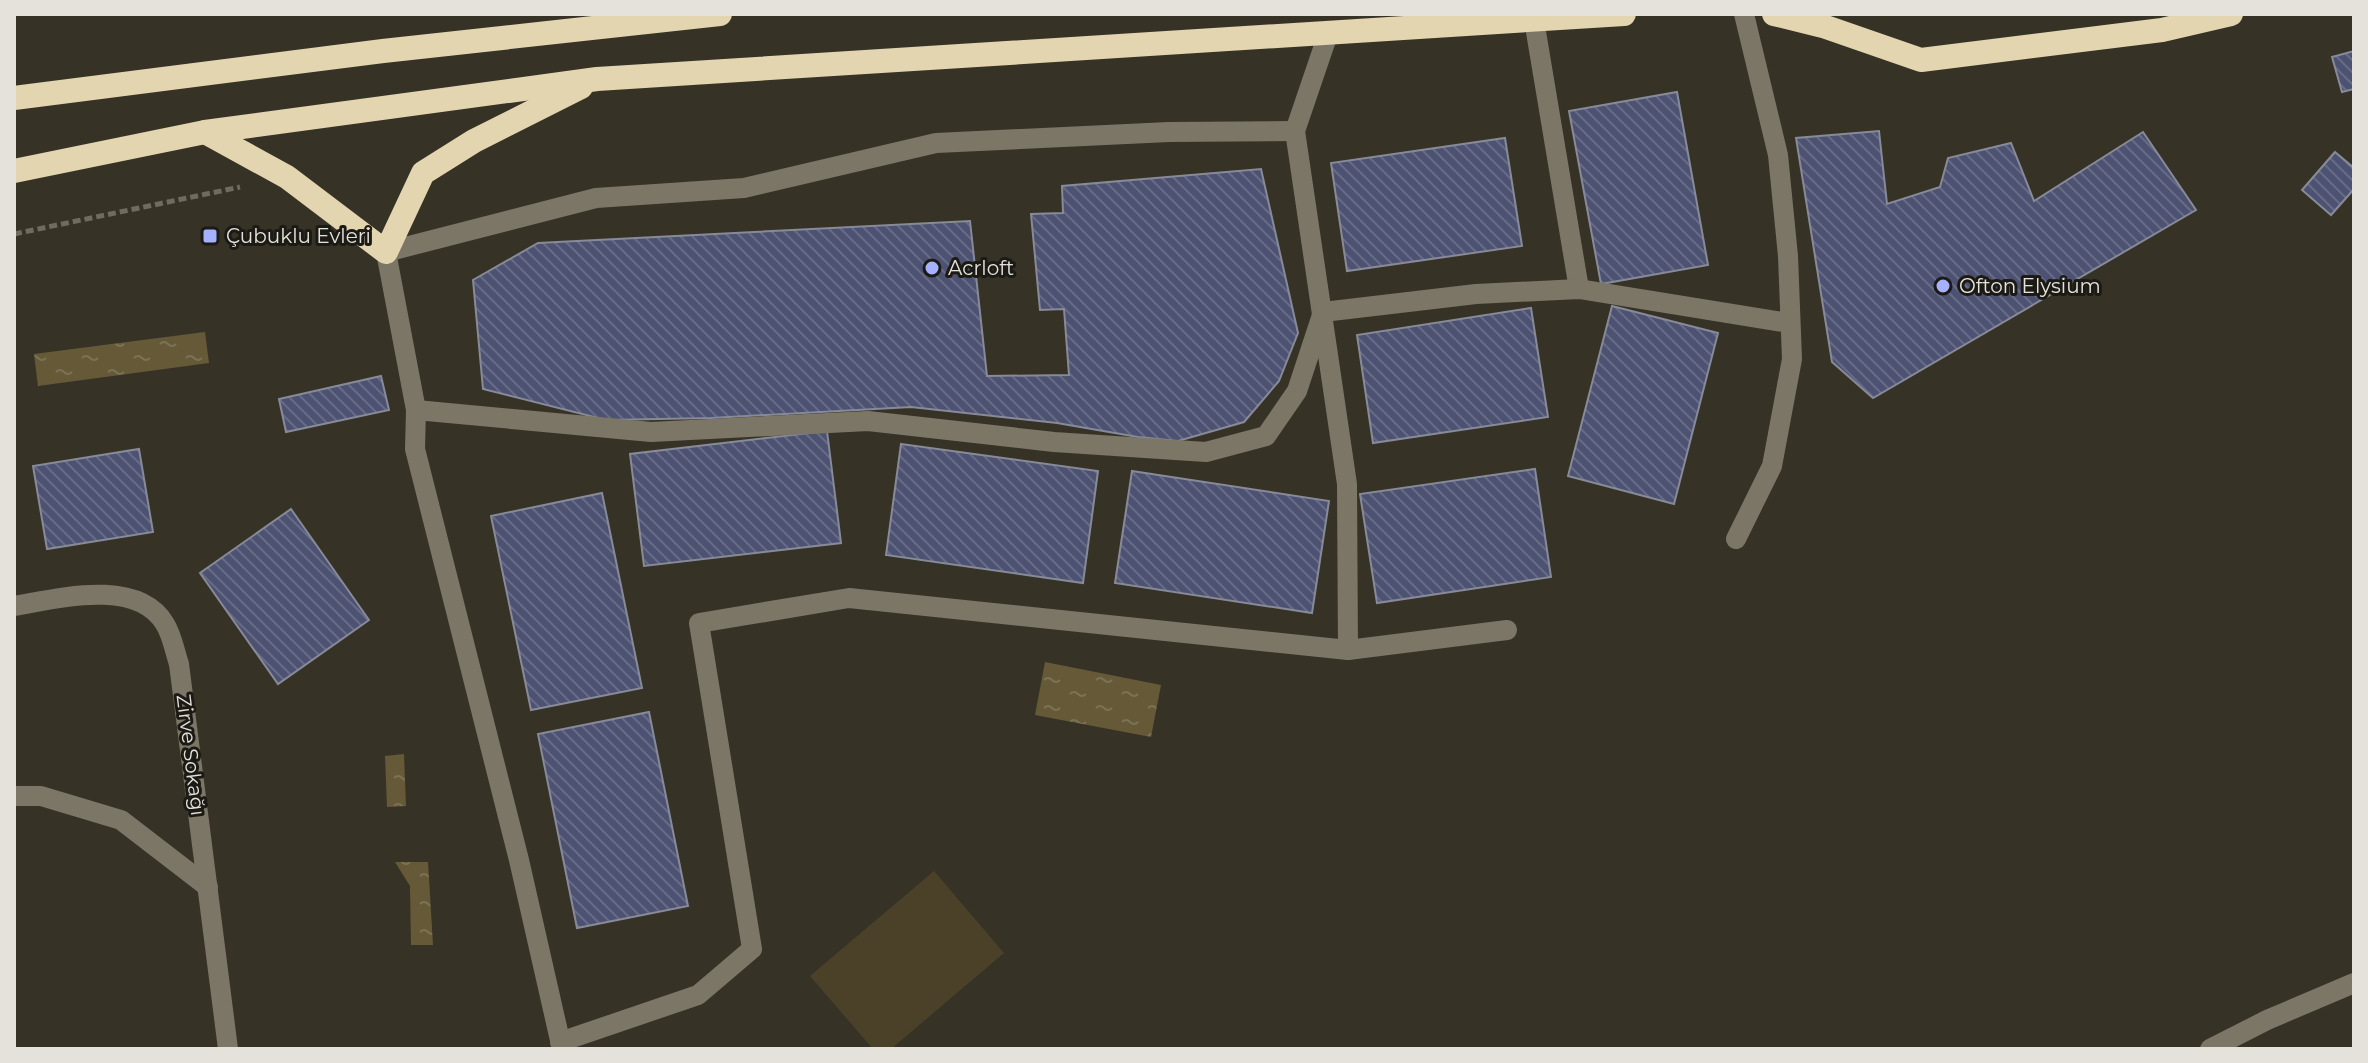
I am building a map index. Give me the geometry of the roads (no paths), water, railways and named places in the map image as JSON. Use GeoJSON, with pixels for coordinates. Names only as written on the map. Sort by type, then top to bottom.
{"type":"FeatureCollection","features":[{"type":"Feature","properties":{"kind":"highway"},"geometry":{"type":"LineString","coordinates":[[14,98],[383,51],[720,14]]}},
{"type":"Feature","properties":{"kind":"highway"},"geometry":{"type":"LineString","coordinates":[[14,171],[205,132],[597,79],[1624,14]]}},
{"type":"Feature","properties":{"kind":"highway"},"geometry":{"type":"LineString","coordinates":[[1774,14],[1823,26],[1921,60],[2162,30],[2231,14]]}},
{"type":"Feature","properties":{"kind":"highway"},"geometry":{"type":"LineString","coordinates":[[205,132],[287,177],[386,252],[423,173],[474,141],[597,79]]}},
{"type":"Feature","properties":{"kind":"street"},"geometry":{"type":"LineString","coordinates":[[1736,539],[1772,466],[1792,359],[1788,256],[1778,155],[1744,14]]}},
{"type":"Feature","properties":{"kind":"street"},"geometry":{"type":"LineString","coordinates":[[1534,20],[1579,289]]}},
{"type":"Feature","properties":{"kind":"street"},"geometry":{"type":"LineString","coordinates":[[1328,34],[1295,131],[1347,484],[1348,650]]}},
{"type":"Feature","properties":{"kind":"street"},"geometry":{"type":"LineString","coordinates":[[1295,131],[1169,132],[936,143],[744,188],[596,198],[386,252],[416,410],[415,449],[519,860],[561,1046],[698,995],[752,949],[699,623],[849,598],[1348,650],[1507,630]]}},
{"type":"Feature","properties":{"kind":"street"},"geometry":{"type":"LineString","coordinates":[[1323,312],[1476,294],[1579,289],[1789,323]]}},
{"type":"Feature","properties":{"kind":"street"},"geometry":{"type":"LineString","coordinates":[[416,410],[651,432],[868,421],[1054,442],[1206,452],[1266,436],[1297,391],[1323,312]]}},
{"type":"Feature","properties":{"kind":"street","name":"Zirve Sokağı"},"geometry":{"type":"LineString","coordinates":[[14,606],[81,594],[115,595],[144,604],[164,622],[179,664],[228,1049]]}},
{"type":"Feature","properties":{"kind":"street"},"geometry":{"type":"LineString","coordinates":[[14,796],[41,796],[121,820],[208,887]]}},
{"type":"Feature","properties":{"kind":"street"},"geometry":{"type":"LineString","coordinates":[[2210,1049],[2267,1020],[2354,983]]}},
{"type":"Feature","properties":{"kind":"water"},"geometry":{"type":"Polygon","coordinates":[[[205,332],[209,363],[38,386],[34,354],[205,332]]]}},
{"type":"Feature","properties":{"kind":"water"},"geometry":{"type":"Polygon","coordinates":[[[1045,662],[1161,685],[1151,737],[1035,715],[1045,662]]]}},
{"type":"Feature","properties":{"kind":"water"},"geometry":{"type":"Polygon","coordinates":[[[404,754],[406,806],[387,807],[385,756],[404,754]]]}},
{"type":"Feature","properties":{"kind":"water"},"geometry":{"type":"Polygon","coordinates":[[[395,862],[428,862],[433,945],[411,945],[410,886],[395,862]]]}},
{"type":"Feature","properties":{"kind":"place","name":"Çubuklu Evleri"},"geometry":{"type":"Point","coordinates":[210,236]}},
{"type":"Feature","properties":{"kind":"place","name":"Acrloft"},"geometry":{"type":"Point","coordinates":[932,268]}},
{"type":"Feature","properties":{"kind":"place","name":"Ofton Elysium"},"geometry":{"type":"Point","coordinates":[1943,286]}}]}
